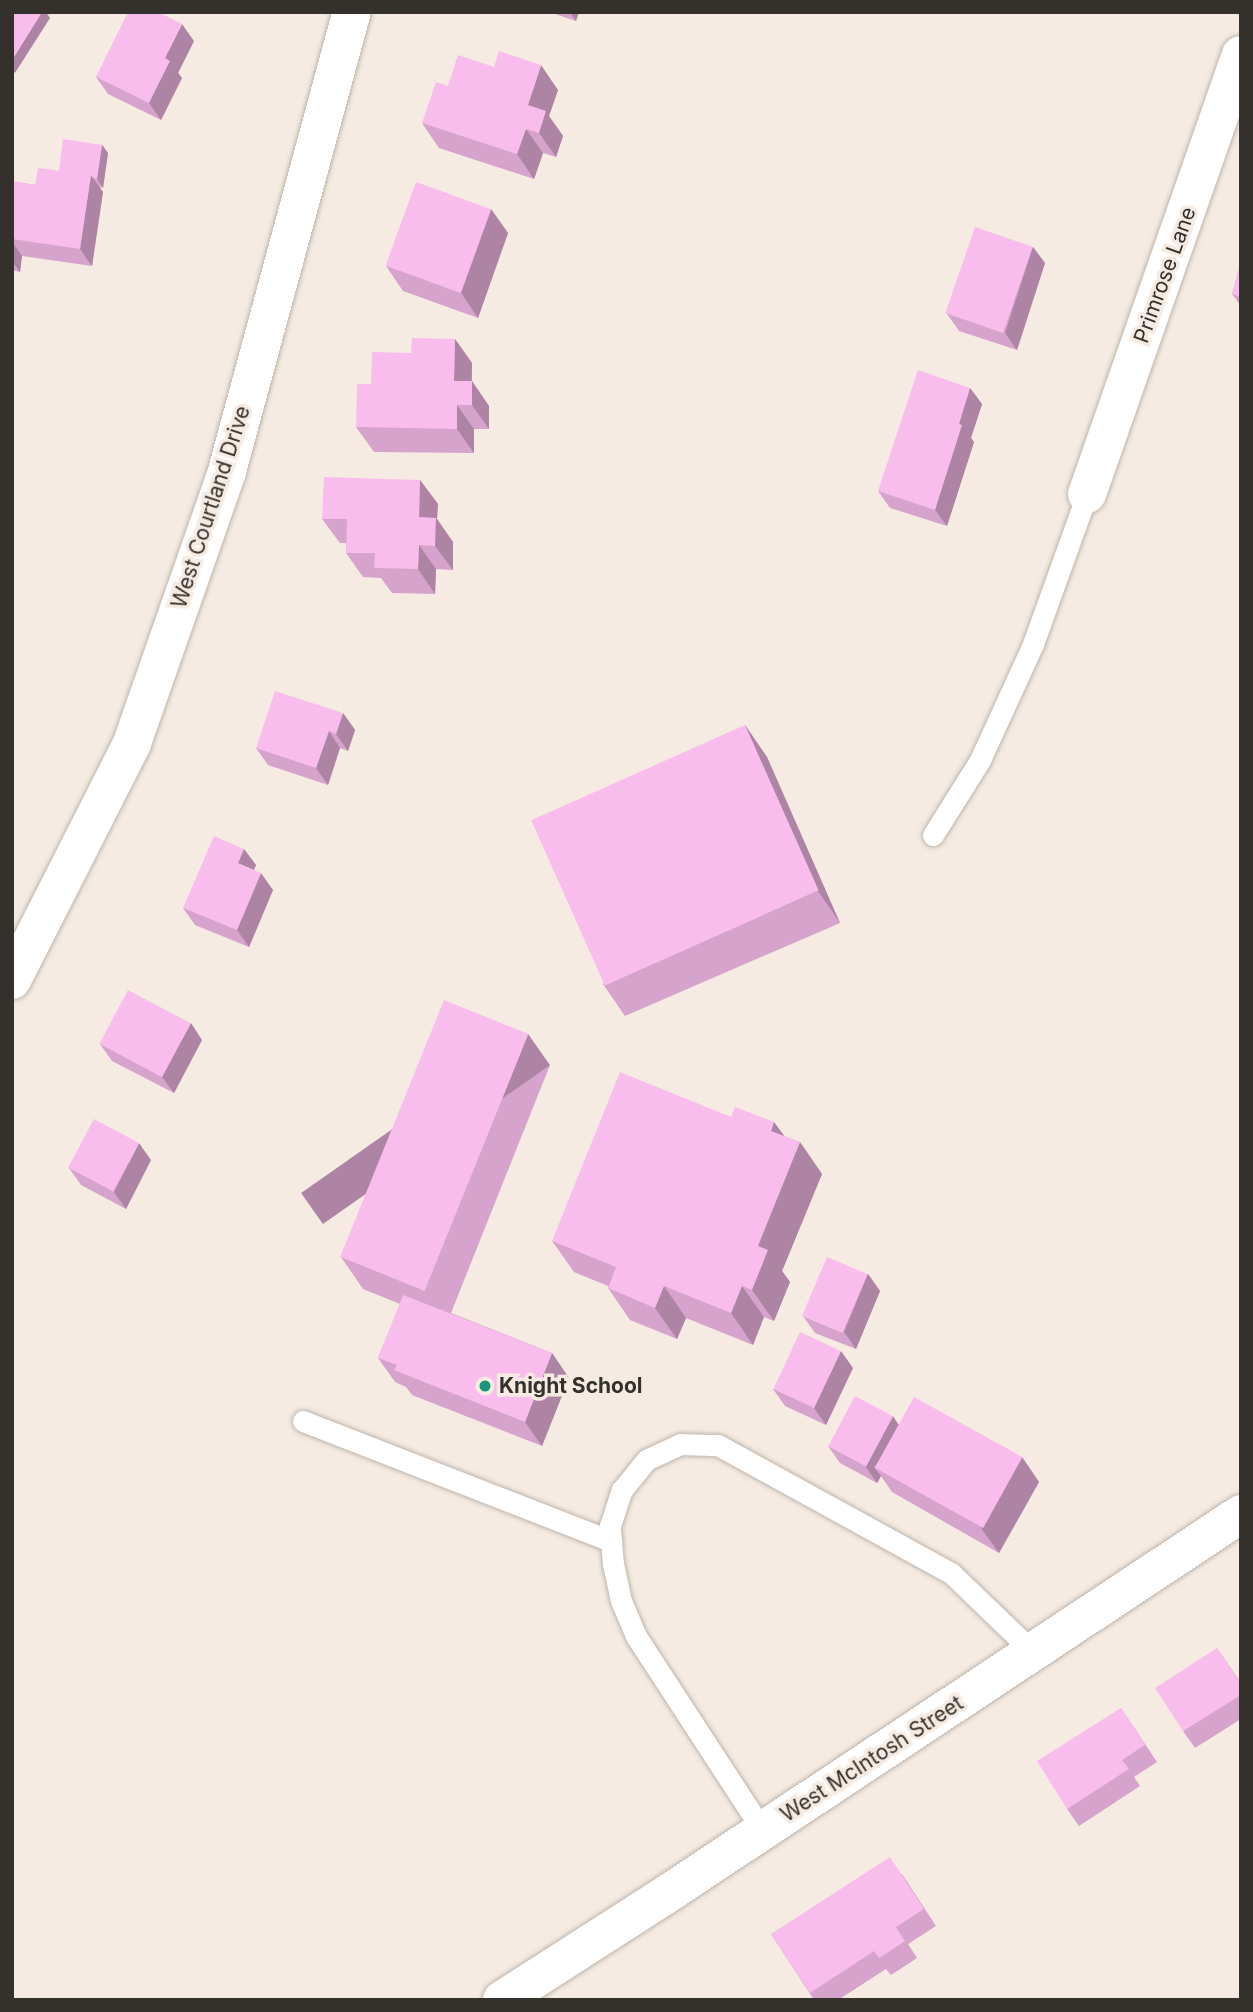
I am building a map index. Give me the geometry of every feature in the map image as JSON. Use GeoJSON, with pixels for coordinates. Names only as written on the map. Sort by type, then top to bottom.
{"type":"FeatureCollection","features":[{"type":"Feature","properties":{"kind":"street","name":"West Courtland Drive"},"geometry":{"type":"LineString","coordinates":[[12,980],[132,743],[227,471],[352,12]]}},
{"type":"Feature","properties":{"kind":"street","name":"Primrose Lane"},"geometry":{"type":"LineString","coordinates":[[1087,494],[1235,95],[1241,55]]}},
{"type":"Feature","properties":{"kind":"street","name":"West McIntosh Street"},"geometry":{"type":"LineString","coordinates":[[502,2000],[763,1831],[1241,1514]]}},
{"type":"Feature","properties":{"kind":"lane"},"geometry":{"type":"LineString","coordinates":[[933,835],[981,760],[1033,644],[1087,494]]}},
{"type":"Feature","properties":{"kind":"lane"},"geometry":{"type":"LineString","coordinates":[[303,1421],[611,1541]]}},
{"type":"Feature","properties":{"kind":"lane"},"geometry":{"type":"LineString","coordinates":[[763,1831],[636,1636],[621,1601],[610,1526],[622,1490],[646,1460],[680,1444],[718,1445],[951,1573],[1033,1653]]}},
{"type":"Feature","properties":{"kind":"building"},"geometry":{"type":"Polygon","coordinates":[[[12,12],[42,12],[12,60],[12,12]]]}},
{"type":"Feature","properties":{"kind":"building"},"geometry":{"type":"Polygon","coordinates":[[[128,12],[158,12],[182,24],[165,58],[170,61],[149,103],[96,77],[128,12]]]}},
{"type":"Feature","properties":{"kind":"building"},"geometry":{"type":"Polygon","coordinates":[[[499,51],[541,65],[528,105],[546,111],[539,133],[526,129],[517,154],[422,123],[436,82],[448,86],[458,55],[494,67],[499,51]]]}},
{"type":"Feature","properties":{"kind":"building"},"geometry":{"type":"Polygon","coordinates":[[[63,139],[102,145],[97,179],[91,175],[59,171],[63,139]]]}},
{"type":"Feature","properties":{"kind":"building"},"geometry":{"type":"Polygon","coordinates":[[[38,168],[91,175],[80,249],[12,239],[12,181],[35,185],[38,168]]]}},
{"type":"Feature","properties":{"kind":"building"},"geometry":{"type":"Polygon","coordinates":[[[416,182],[491,209],[461,293],[386,266],[416,182]]]}},
{"type":"Feature","properties":{"kind":"building"},"geometry":{"type":"Polygon","coordinates":[[[975,227],[1033,247],[1003,333],[945,313],[975,227]]]}},
{"type":"Feature","properties":{"kind":"building"},"geometry":{"type":"Polygon","coordinates":[[[1241,261],[1241,297],[1232,294],[1241,261]]]}},
{"type":"Feature","properties":{"kind":"building"},"geometry":{"type":"Polygon","coordinates":[[[412,338],[455,339],[454,381],[472,381],[472,405],[457,405],[457,429],[356,427],[357,384],[371,384],[372,352],[411,353],[412,338]]]}},
{"type":"Feature","properties":{"kind":"building"},"geometry":{"type":"Polygon","coordinates":[[[918,370],[970,388],[959,424],[962,425],[935,510],[878,491],[918,370]]]}},
{"type":"Feature","properties":{"kind":"building"},"geometry":{"type":"Polygon","coordinates":[[[324,477],[420,480],[419,517],[436,518],[435,546],[419,545],[418,569],[374,568],[375,553],[346,553],[347,519],[322,519],[324,477]]]}},
{"type":"Feature","properties":{"kind":"building"},"geometry":{"type":"Polygon","coordinates":[[[275,691],[343,713],[336,734],[329,731],[316,768],[256,748],[275,691]]]}},
{"type":"Feature","properties":{"kind":"building"},"geometry":{"type":"Polygon","coordinates":[[[745,725],[819,890],[605,986],[531,820],[745,725]]]}},
{"type":"Feature","properties":{"kind":"building"},"geometry":{"type":"Polygon","coordinates":[[[214,836],[244,849],[238,863],[261,873],[237,930],[183,908],[214,836]]]}},
{"type":"Feature","properties":{"kind":"building"},"geometry":{"type":"Polygon","coordinates":[[[128,990],[191,1023],[162,1077],[99,1044],[128,990]]]}},
{"type":"Feature","properties":{"kind":"building"},"geometry":{"type":"Polygon","coordinates":[[[444,1000],[528,1034],[425,1291],[340,1257],[444,1000]]]}},
{"type":"Feature","properties":{"kind":"building"},"geometry":{"type":"Polygon","coordinates":[[[620,1072],[731,1117],[735,1107],[774,1122],[771,1131],[800,1142],[758,1246],[768,1250],[752,1290],[742,1286],[731,1313],[664,1286],[655,1308],[608,1288],[616,1267],[552,1241],[620,1072]]]}},
{"type":"Feature","properties":{"kind":"building"},"geometry":{"type":"Polygon","coordinates":[[[94,1119],[139,1143],[113,1192],[68,1168],[94,1119]]]}},
{"type":"Feature","properties":{"kind":"building"},"geometry":{"type":"Polygon","coordinates":[[[827,1257],[868,1274],[842,1333],[802,1316],[827,1257]]]}},
{"type":"Feature","properties":{"kind":"building","name":"Knight School"},"geometry":{"type":"Polygon","coordinates":[[[403,1295],[552,1353],[525,1422],[394,1370],[397,1365],[378,1358],[403,1295]]]}},
{"type":"Feature","properties":{"kind":"building"},"geometry":{"type":"Polygon","coordinates":[[[800,1332],[841,1351],[814,1408],[773,1389],[800,1332]]]}},
{"type":"Feature","properties":{"kind":"building"},"geometry":{"type":"Polygon","coordinates":[[[855,1396],[893,1416],[866,1467],[828,1446],[855,1396]]]}},
{"type":"Feature","properties":{"kind":"building"},"geometry":{"type":"Polygon","coordinates":[[[914,1397],[1022,1457],[983,1528],[875,1468],[914,1397]]]}},
{"type":"Feature","properties":{"kind":"building"},"geometry":{"type":"Polygon","coordinates":[[[1217,1648],[1241,1684],[1241,1695],[1183,1731],[1155,1688],[1217,1648]]]}},
{"type":"Feature","properties":{"kind":"building"},"geometry":{"type":"Polygon","coordinates":[[[1121,1708],[1145,1745],[1122,1760],[1129,1769],[1067,1809],[1037,1761],[1121,1708]]]}},
{"type":"Feature","properties":{"kind":"building"},"geometry":{"type":"Polygon","coordinates":[[[890,1857],[924,1909],[896,1927],[905,1941],[879,1958],[874,1951],[810,1993],[771,1934],[890,1857]]]}},
{"type":"Feature","properties":{"kind":"place","name":"Knight School"},"geometry":{"type":"Point","coordinates":[485,1386]}}]}
